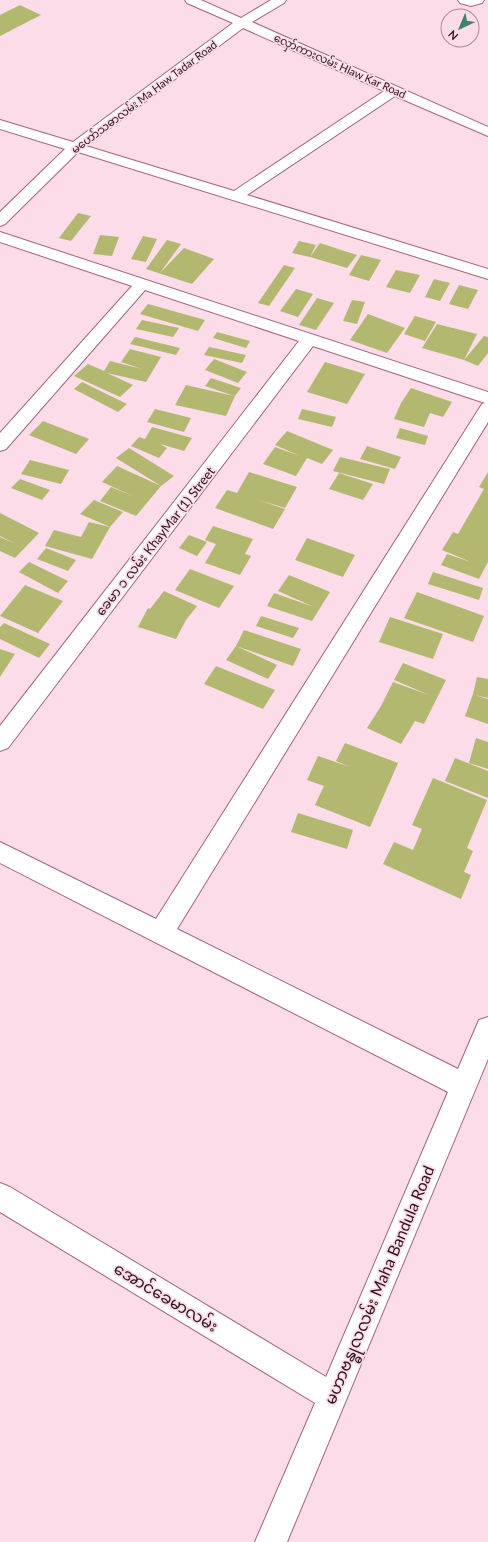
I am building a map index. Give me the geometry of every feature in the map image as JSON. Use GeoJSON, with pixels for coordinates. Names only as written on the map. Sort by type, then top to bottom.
{"type":"FeatureCollection","features":[{"type":"Feature","properties":{"kind":"street","name":"လှော်ကားလမ်း Hlaw Kar Road"},"geometry":{"type":"LineString","coordinates":[[191,0],[488,132]]}},
{"type":"Feature","properties":{"kind":"street","name":"မဟော်သဓာလမ်း Ma Haw Tadar Road"},"geometry":{"type":"LineString","coordinates":[[0,221],[75,147],[243,22],[280,0]]}},
{"type":"Feature","properties":{"kind":"street"},"geometry":{"type":"LineString","coordinates":[[464,0],[471,2],[478,0]]}},
{"type":"Feature","properties":{"kind":"street"},"geometry":{"type":"LineString","coordinates":[[236,196],[394,90]]}},
{"type":"Feature","properties":{"kind":"street"},"geometry":{"type":"LineString","coordinates":[[0,124],[488,274]]}},
{"type":"Feature","properties":{"kind":"street"},"geometry":{"type":"LineString","coordinates":[[0,237],[488,398]]}},
{"type":"Feature","properties":{"kind":"street"},"geometry":{"type":"LineString","coordinates":[[0,445],[142,284]]}},
{"type":"Feature","properties":{"kind":"street","name":"ခေမာ ၁ လမ်း KhayMar (1) Street"},"geometry":{"type":"LineString","coordinates":[[0,742],[310,339]]}},
{"type":"Feature","properties":{"kind":"street"},"geometry":{"type":"LineString","coordinates":[[160,933],[488,408]]}},
{"type":"Feature","properties":{"kind":"street"},"geometry":{"type":"LineString","coordinates":[[0,852],[464,1086]]}},
{"type":"Feature","properties":{"kind":"street","name":"မဟာဗန္ဓုလလမ်း Maha Bandula Road"},"geometry":{"type":"LineString","coordinates":[[271,1542],[488,1029]]}},
{"type":"Feature","properties":{"kind":"street","name":"အောင်ခေမာလမ်း"},"geometry":{"type":"LineString","coordinates":[[0,1197],[332,1397]]}},
{"type":"Feature","properties":{"kind":"building"},"geometry":{"type":"Polygon","coordinates":[[[20,5],[41,15],[0,36],[0,15],[20,5]]]}},
{"type":"Feature","properties":{"kind":"building"},"geometry":{"type":"Polygon","coordinates":[[[78,213],[91,216],[71,241],[59,238],[78,213]]]}},
{"type":"Feature","properties":{"kind":"building"},"geometry":{"type":"Polygon","coordinates":[[[100,235],[119,237],[112,256],[93,254],[100,235]]]}},
{"type":"Feature","properties":{"kind":"building"},"geometry":{"type":"Polygon","coordinates":[[[143,236],[157,239],[146,262],[131,259],[143,236]]]}},
{"type":"Feature","properties":{"kind":"building"},"geometry":{"type":"Polygon","coordinates":[[[167,240],[181,244],[160,273],[184,248],[214,259],[192,284],[146,269],[167,240]]]}},
{"type":"Feature","properties":{"kind":"building"},"geometry":{"type":"Polygon","coordinates":[[[299,241],[316,245],[310,257],[292,253],[299,241]]]}},
{"type":"Feature","properties":{"kind":"building"},"geometry":{"type":"Polygon","coordinates":[[[320,243],[357,255],[347,268],[310,257],[320,243]]]}},
{"type":"Feature","properties":{"kind":"building"},"geometry":{"type":"Polygon","coordinates":[[[361,255],[381,260],[369,281],[349,275],[361,255]]]}},
{"type":"Feature","properties":{"kind":"building"},"geometry":{"type":"Polygon","coordinates":[[[284,265],[295,268],[269,306],[258,303],[284,265]]]}},
{"type":"Feature","properties":{"kind":"building"},"geometry":{"type":"Polygon","coordinates":[[[396,270],[420,275],[410,293],[386,287],[396,270]]]}},
{"type":"Feature","properties":{"kind":"building"},"geometry":{"type":"Polygon","coordinates":[[[434,279],[450,283],[440,301],[425,297],[434,279]]]}},
{"type":"Feature","properties":{"kind":"building"},"geometry":{"type":"Polygon","coordinates":[[[459,285],[478,290],[468,309],[449,304],[459,285]]]}},
{"type":"Feature","properties":{"kind":"building"},"geometry":{"type":"Polygon","coordinates":[[[296,289],[313,294],[298,317],[280,311],[296,289]]]}},
{"type":"Feature","properties":{"kind":"building"},"geometry":{"type":"Polygon","coordinates":[[[317,298],[334,303],[316,330],[299,325],[317,298]]]}},
{"type":"Feature","properties":{"kind":"building"},"geometry":{"type":"Polygon","coordinates":[[[352,300],[365,302],[357,324],[343,321],[352,300]]]}},
{"type":"Feature","properties":{"kind":"building"},"geometry":{"type":"Polygon","coordinates":[[[148,304],[205,320],[198,331],[140,314],[148,304]]]}},
{"type":"Feature","properties":{"kind":"building"},"geometry":{"type":"Polygon","coordinates":[[[368,314],[405,328],[387,353],[350,340],[368,314]]]}},
{"type":"Feature","properties":{"kind":"building"},"geometry":{"type":"Polygon","coordinates":[[[415,316],[436,322],[425,341],[404,334],[415,316]]]}},
{"type":"Feature","properties":{"kind":"building"},"geometry":{"type":"Polygon","coordinates":[[[142,320],[179,328],[173,337],[136,329],[142,320]]]}},
{"type":"Feature","properties":{"kind":"building"},"geometry":{"type":"Polygon","coordinates":[[[437,324],[477,334],[464,360],[422,348],[437,324]]]}},
{"type":"Feature","properties":{"kind":"building"},"geometry":{"type":"Polygon","coordinates":[[[217,332],[250,341],[246,348],[213,338],[217,332]]]}},
{"type":"Feature","properties":{"kind":"building"},"geometry":{"type":"Polygon","coordinates":[[[484,336],[488,337],[488,353],[478,366],[464,360],[484,336]]]}},
{"type":"Feature","properties":{"kind":"building"},"geometry":{"type":"Polygon","coordinates":[[[135,337],[180,348],[176,355],[130,344],[135,337]]]}},
{"type":"Feature","properties":{"kind":"building"},"geometry":{"type":"Polygon","coordinates":[[[209,347],[246,355],[242,363],[204,355],[209,347]]]}},
{"type":"Feature","properties":{"kind":"building"},"geometry":{"type":"Polygon","coordinates":[[[130,349],[161,357],[146,382],[107,373],[133,385],[120,397],[74,376],[88,364],[104,371],[110,361],[142,369],[121,362],[130,349]]]}},
{"type":"Feature","properties":{"kind":"building"},"geometry":{"type":"Polygon","coordinates":[[[214,359],[247,372],[238,383],[205,370],[214,359]]]}},
{"type":"Feature","properties":{"kind":"building"},"geometry":{"type":"Polygon","coordinates":[[[325,362],[365,374],[347,404],[307,392],[325,362]]]}},
{"type":"Feature","properties":{"kind":"building"},"geometry":{"type":"Polygon","coordinates":[[[211,378],[241,388],[235,396],[226,416],[175,405],[186,385],[234,396],[205,386],[211,378]]]}},
{"type":"Feature","properties":{"kind":"building"},"geometry":{"type":"Polygon","coordinates":[[[82,382],[127,404],[118,412],[74,389],[82,382]]]}},
{"type":"Feature","properties":{"kind":"building"},"geometry":{"type":"Polygon","coordinates":[[[411,388],[452,402],[443,417],[430,413],[424,427],[394,419],[401,403],[411,388]]]}},
{"type":"Feature","properties":{"kind":"building"},"geometry":{"type":"Polygon","coordinates":[[[155,409],[191,418],[184,432],[147,422],[155,409]]]}},
{"type":"Feature","properties":{"kind":"building"},"geometry":{"type":"Polygon","coordinates":[[[302,409],[336,417],[332,427],[298,419],[302,409]]]}},
{"type":"Feature","properties":{"kind":"building"},"geometry":{"type":"Polygon","coordinates":[[[43,421],[89,439],[76,454],[29,435],[43,421]]]}},
{"type":"Feature","properties":{"kind":"building"},"geometry":{"type":"Polygon","coordinates":[[[152,427],[192,438],[184,451],[160,444],[167,448],[159,458],[131,446],[139,437],[145,439],[152,427]]]}},
{"type":"Feature","properties":{"kind":"building"},"geometry":{"type":"Polygon","coordinates":[[[400,428],[428,436],[425,445],[396,438],[400,428]]]}},
{"type":"Feature","properties":{"kind":"building"},"geometry":{"type":"Polygon","coordinates":[[[287,431],[333,450],[322,464],[307,458],[296,476],[263,464],[275,447],[300,456],[275,445],[287,431]]]}},
{"type":"Feature","properties":{"kind":"building"},"geometry":{"type":"Polygon","coordinates":[[[367,446],[401,457],[395,469],[360,459],[367,446]]]}},
{"type":"Feature","properties":{"kind":"building"},"geometry":{"type":"Polygon","coordinates":[[[129,448],[174,476],[161,486],[116,458],[129,448]]]}},
{"type":"Feature","properties":{"kind":"building"},"geometry":{"type":"Polygon","coordinates":[[[340,457],[390,469],[384,484],[333,471],[340,457]]]}},
{"type":"Feature","properties":{"kind":"building"},"geometry":{"type":"Polygon","coordinates":[[[30,460],[69,470],[61,484],[21,474],[30,460]]]}},
{"type":"Feature","properties":{"kind":"building"},"geometry":{"type":"Polygon","coordinates":[[[117,466],[161,486],[136,516],[100,501],[111,487],[135,497],[102,482],[117,466]]]}},
{"type":"Feature","properties":{"kind":"building"},"geometry":{"type":"Polygon","coordinates":[[[249,472],[297,487],[285,508],[256,499],[285,509],[273,529],[215,508],[227,490],[237,493],[249,472]]]}},
{"type":"Feature","properties":{"kind":"building"},"geometry":{"type":"Polygon","coordinates":[[[488,472],[488,562],[479,579],[441,565],[447,554],[471,562],[442,550],[453,532],[458,534],[484,489],[479,487],[488,472]]]}},
{"type":"Feature","properties":{"kind":"building"},"geometry":{"type":"Polygon","coordinates":[[[339,473],[373,484],[363,500],[329,489],[339,473]]]}},
{"type":"Feature","properties":{"kind":"building"},"geometry":{"type":"Polygon","coordinates":[[[20,479],[50,490],[42,500],[11,488],[20,479]]]}},
{"type":"Feature","properties":{"kind":"building"},"geometry":{"type":"Polygon","coordinates":[[[94,500],[123,512],[110,527],[80,514],[94,500]]]}},
{"type":"Feature","properties":{"kind":"building"},"geometry":{"type":"Polygon","coordinates":[[[0,513],[39,533],[15,558],[0,551],[0,537],[16,544],[0,536],[0,513]]]}},
{"type":"Feature","properties":{"kind":"building"},"geometry":{"type":"Polygon","coordinates":[[[89,522],[110,527],[92,559],[45,546],[54,530],[81,537],[89,522]]]}},
{"type":"Feature","properties":{"kind":"building"},"geometry":{"type":"Polygon","coordinates":[[[213,526],[253,539],[245,554],[251,556],[240,575],[205,563],[216,544],[205,540],[213,526]]]}},
{"type":"Feature","properties":{"kind":"building"},"geometry":{"type":"Polygon","coordinates":[[[189,535],[207,542],[197,556],[179,548],[189,535]]]}},
{"type":"Feature","properties":{"kind":"building"},"geometry":{"type":"Polygon","coordinates":[[[307,538],[355,555],[343,577],[295,560],[307,538]]]}},
{"type":"Feature","properties":{"kind":"building"},"geometry":{"type":"Polygon","coordinates":[[[46,548],[76,560],[68,571],[37,559],[46,548]]]}},
{"type":"Feature","properties":{"kind":"building"},"geometry":{"type":"Polygon","coordinates":[[[29,562],[68,581],[58,593],[19,572],[29,562]]]}},
{"type":"Feature","properties":{"kind":"building"},"geometry":{"type":"Polygon","coordinates":[[[190,569],[234,586],[219,608],[175,590],[190,569]]]}},
{"type":"Feature","properties":{"kind":"building"},"geometry":{"type":"Polygon","coordinates":[[[433,572],[483,588],[479,600],[428,584],[433,572]]]}},
{"type":"Feature","properties":{"kind":"building"},"geometry":{"type":"Polygon","coordinates":[[[289,575],[330,592],[312,621],[267,606],[274,593],[314,607],[278,591],[289,575]]]}},
{"type":"Feature","properties":{"kind":"building"},"geometry":{"type":"Polygon","coordinates":[[[25,585],[63,601],[38,633],[0,616],[25,585]]]}},
{"type":"Feature","properties":{"kind":"building"},"geometry":{"type":"Polygon","coordinates":[[[164,591],[197,606],[186,620],[176,639],[138,627],[148,608],[150,609],[164,591]]]}},
{"type":"Feature","properties":{"kind":"building"},"geometry":{"type":"Polygon","coordinates":[[[417,592],[484,616],[473,642],[404,618],[417,592]]]}},
{"type":"Feature","properties":{"kind":"building"},"geometry":{"type":"Polygon","coordinates":[[[261,616],[299,628],[293,638],[256,626],[261,616]]]}},
{"type":"Feature","properties":{"kind":"building"},"geometry":{"type":"Polygon","coordinates":[[[390,617],[443,634],[433,659],[379,642],[390,617]]]}},
{"type":"Feature","properties":{"kind":"building"},"geometry":{"type":"Polygon","coordinates":[[[4,623],[50,644],[39,658],[0,639],[0,627],[4,623]]]}},
{"type":"Feature","properties":{"kind":"building"},"geometry":{"type":"Polygon","coordinates":[[[244,630],[301,649],[293,666],[236,646],[244,630]]]}},
{"type":"Feature","properties":{"kind":"building"},"geometry":{"type":"Polygon","coordinates":[[[236,646],[277,665],[268,679],[226,660],[236,646]]]}},
{"type":"Feature","properties":{"kind":"building"},"geometry":{"type":"Polygon","coordinates":[[[0,649],[15,654],[0,677],[0,649]]]}},
{"type":"Feature","properties":{"kind":"building"},"geometry":{"type":"Polygon","coordinates":[[[403,663],[446,680],[424,724],[415,721],[401,744],[367,728],[381,706],[393,682],[429,695],[394,680],[403,663]]]}},
{"type":"Feature","properties":{"kind":"building"},"geometry":{"type":"Polygon","coordinates":[[[216,666],[275,690],[263,709],[204,684],[216,666]]]}},
{"type":"Feature","properties":{"kind":"building"},"geometry":{"type":"Polygon","coordinates":[[[477,677],[488,679],[488,698],[475,695],[488,699],[488,724],[465,716],[477,677]]]}},
{"type":"Feature","properties":{"kind":"building"},"geometry":{"type":"Polygon","coordinates":[[[476,738],[488,742],[488,769],[469,763],[476,738]]]}},
{"type":"Feature","properties":{"kind":"building"},"geometry":{"type":"Polygon","coordinates":[[[345,743],[398,763],[370,827],[315,805],[324,786],[307,780],[318,756],[350,767],[336,761],[345,743]]]}},
{"type":"Feature","properties":{"kind":"building"},"geometry":{"type":"Polygon","coordinates":[[[455,758],[488,771],[488,798],[445,781],[455,758]]]}},
{"type":"Feature","properties":{"kind":"building"},"geometry":{"type":"Polygon","coordinates":[[[433,778],[487,800],[467,848],[473,851],[464,872],[471,875],[461,899],[383,864],[394,842],[413,850],[422,829],[412,825],[433,778]]]}},
{"type":"Feature","properties":{"kind":"building"},"geometry":{"type":"Polygon","coordinates":[[[298,813],[353,830],[347,849],[291,832],[298,813]]]}}]}
